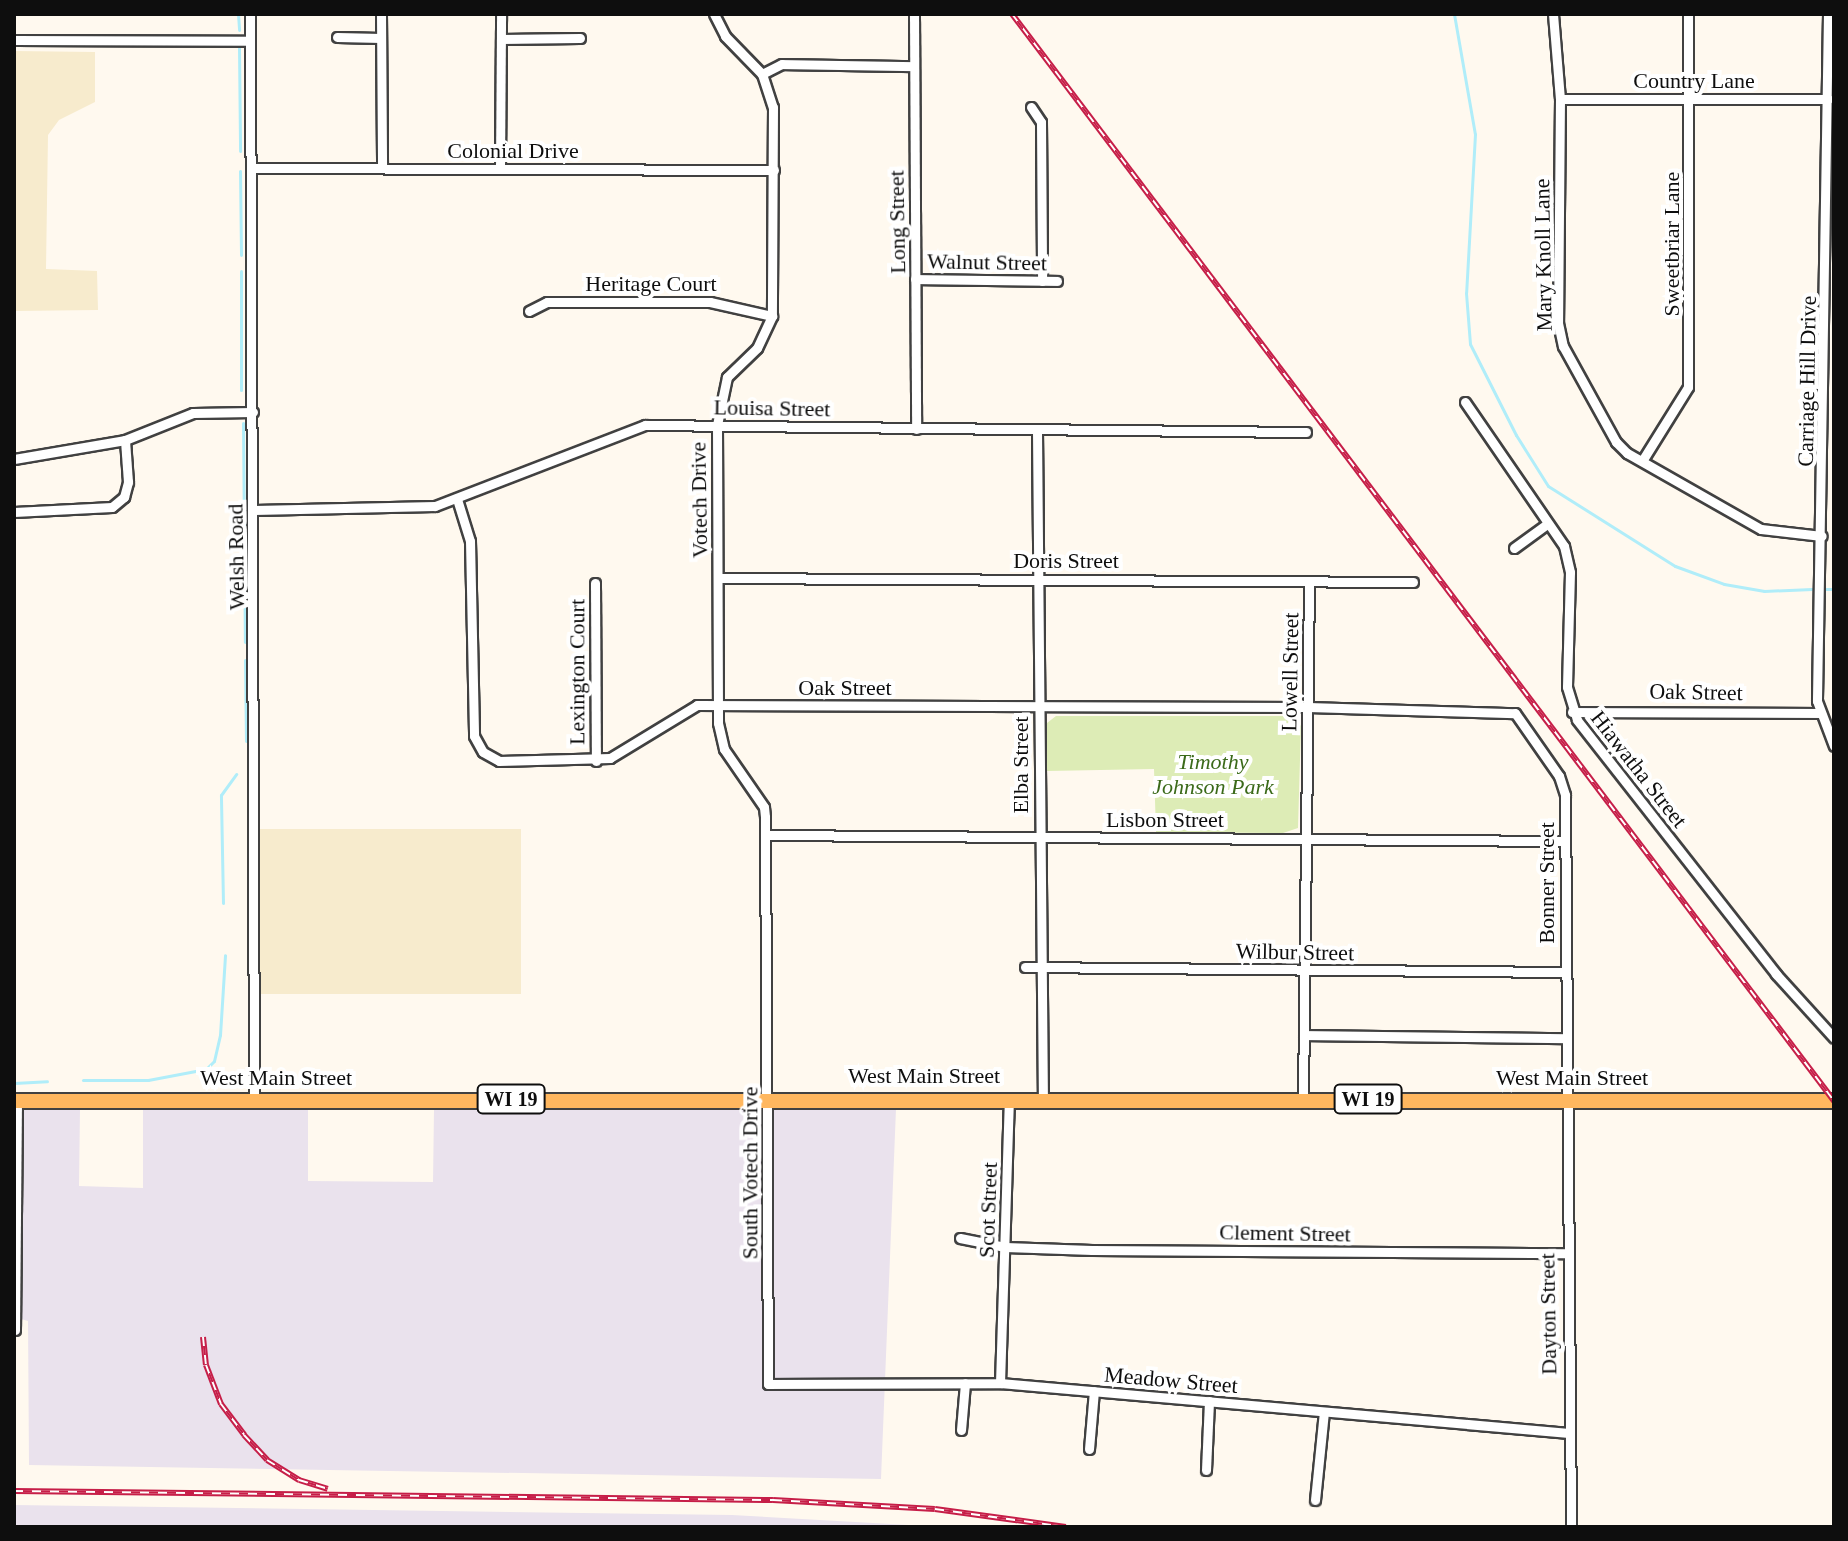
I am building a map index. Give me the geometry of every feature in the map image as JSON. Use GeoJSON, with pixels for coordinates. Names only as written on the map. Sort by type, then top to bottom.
{"type":"FeatureCollection","features":[{"type":"Feature","properties":{"kind":"main road","name":"West Main Street"},"geometry":{"type":"LineString","coordinates":[[16,1101],[769,1098],[1834,1101]]}},
{"type":"Feature","properties":{"kind":"street","name":"Welsh Road"},"geometry":{"type":"LineString","coordinates":[[250,14],[254,1100]]}},
{"type":"Feature","properties":{"kind":"street"},"geometry":{"type":"LineString","coordinates":[[381,14],[382,168]]}},
{"type":"Feature","properties":{"kind":"street"},"geometry":{"type":"LineString","coordinates":[[500,169],[501,14]]}},
{"type":"Feature","properties":{"kind":"street","name":"Votech Drive"},"geometry":{"type":"LineString","coordinates":[[714,14],[725,36],[762,74],[773,107],[772,316],[764,339],[727,377],[717,425],[719,705],[724,749],[764,807],[767,962]]}},
{"type":"Feature","properties":{"kind":"street","name":"Long Street"},"geometry":{"type":"LineString","coordinates":[[914,14],[916,429]]}},
{"type":"Feature","properties":{"kind":"street","name":"Mary Knoll Lane"},"geometry":{"type":"LineString","coordinates":[[1553,14],[1560,99],[1559,336],[1616,442],[1642,461],[1761,529],[1822,536]]}},
{"type":"Feature","properties":{"kind":"street","name":"Sweetbriar Lane"},"geometry":{"type":"LineString","coordinates":[[1642,461],[1688,387],[1688,14]]}},
{"type":"Feature","properties":{"kind":"street","name":"Carriage Hill Drive"},"geometry":{"type":"LineString","coordinates":[[1828,14],[1819,713],[1834,746]]}},
{"type":"Feature","properties":{"kind":"street"},"geometry":{"type":"LineString","coordinates":[[337,37],[381,38]]}},
{"type":"Feature","properties":{"kind":"street"},"geometry":{"type":"LineString","coordinates":[[15,38],[250,41]]}},
{"type":"Feature","properties":{"kind":"street"},"geometry":{"type":"LineString","coordinates":[[501,39],[580,38]]}},
{"type":"Feature","properties":{"kind":"street"},"geometry":{"type":"LineString","coordinates":[[762,74],[782,64],[913,66]]}},
{"type":"Feature","properties":{"kind":"street","name":"Country Lane"},"geometry":{"type":"LineString","coordinates":[[1560,99],[1828,99]]}},
{"type":"Feature","properties":{"kind":"street"},"geometry":{"type":"LineString","coordinates":[[1031,107],[1041,122],[1042,281]]}},
{"type":"Feature","properties":{"kind":"street","name":"Colonial Drive"},"geometry":{"type":"LineString","coordinates":[[251,168],[774,170]]}},
{"type":"Feature","properties":{"kind":"street","name":"Walnut Street"},"geometry":{"type":"LineString","coordinates":[[915,279],[1057,281]]}},
{"type":"Feature","properties":{"kind":"street","name":"Heritage Court"},"geometry":{"type":"LineString","coordinates":[[529,311],[547,302],[710,302],[772,316]]}},
{"type":"Feature","properties":{"kind":"street","name":"Hiawatha Street"},"geometry":{"type":"LineString","coordinates":[[1465,402],[1564,546],[1570,572],[1567,687],[1572,712],[1776,974],[1834,1038]]}},
{"type":"Feature","properties":{"kind":"street"},"geometry":{"type":"LineString","coordinates":[[14,459],[125,440],[193,413],[253,412]]}},
{"type":"Feature","properties":{"kind":"street","name":"Louisa Street"},"geometry":{"type":"LineString","coordinates":[[254,510],[418,509],[457,499],[625,429],[717,425],[1306,432]]}},
{"type":"Feature","properties":{"kind":"street","name":"Elba Street"},"geometry":{"type":"LineString","coordinates":[[1037,431],[1043,1099]]}},
{"type":"Feature","properties":{"kind":"street"},"geometry":{"type":"LineString","coordinates":[[14,512],[112,507],[124,497],[128,482],[125,440]]}},
{"type":"Feature","properties":{"kind":"street","name":"Oak Street"},"geometry":{"type":"LineString","coordinates":[[457,499],[469,529],[471,703],[477,745],[499,761],[596,761],[621,754],[686,708],[719,705],[1484,710]]}},
{"type":"Feature","properties":{"kind":"street"},"geometry":{"type":"LineString","coordinates":[[1514,548],[1547,524]]}},
{"type":"Feature","properties":{"kind":"street","name":"Doris Street"},"geometry":{"type":"LineString","coordinates":[[718,578],[1413,582]]}},
{"type":"Feature","properties":{"kind":"street","name":"Lowell Street"},"geometry":{"type":"LineString","coordinates":[[1303,1099],[1309,581]]}},
{"type":"Feature","properties":{"kind":"street","name":"Lexington Court"},"geometry":{"type":"LineString","coordinates":[[595,583],[596,761]]}},
{"type":"Feature","properties":{"kind":"street","name":"Bonner Street"},"geometry":{"type":"LineString","coordinates":[[1484,710],[1515,713],[1559,776],[1565,795],[1563,1100]]}},
{"type":"Feature","properties":{"kind":"street","name":"Oak Street"},"geometry":{"type":"LineString","coordinates":[[1572,712],[1819,713]]}},
{"type":"Feature","properties":{"kind":"street","name":"Lisbon Street"},"geometry":{"type":"LineString","coordinates":[[765,835],[1565,841]]}},
{"type":"Feature","properties":{"kind":"street","name":"South Votech Drive"},"geometry":{"type":"LineString","coordinates":[[767,962],[768,1384]]}},
{"type":"Feature","properties":{"kind":"street","name":"Wilbur Street"},"geometry":{"type":"LineString","coordinates":[[1025,967],[1565,972]]}},
{"type":"Feature","properties":{"kind":"street"},"geometry":{"type":"LineString","coordinates":[[1304,1035],[1564,1038]]}},
{"type":"Feature","properties":{"kind":"street","name":"Scot Street"},"geometry":{"type":"LineString","coordinates":[[1000,1383],[1009,1098]]}},
{"type":"Feature","properties":{"kind":"street","name":"Dayton Street"},"geometry":{"type":"LineString","coordinates":[[1563,1100],[1571,1527]]}},
{"type":"Feature","properties":{"kind":"street"},"geometry":{"type":"LineString","coordinates":[[16,1101],[14,1330],[27,1328]]}},
{"type":"Feature","properties":{"kind":"street","name":"Clement Street"},"geometry":{"type":"LineString","coordinates":[[960,1238],[1005,1247],[1565,1253]]}},
{"type":"Feature","properties":{"kind":"street"},"geometry":{"type":"LineString","coordinates":[[961,1430],[965,1383]]}},
{"type":"Feature","properties":{"kind":"street","name":"Meadow Street"},"geometry":{"type":"LineString","coordinates":[[768,1384],[1000,1383],[1569,1433]]}},
{"type":"Feature","properties":{"kind":"street"},"geometry":{"type":"LineString","coordinates":[[1089,1449],[1094,1391]]}},
{"type":"Feature","properties":{"kind":"street"},"geometry":{"type":"LineString","coordinates":[[1206,1470],[1209,1401]]}},
{"type":"Feature","properties":{"kind":"street"},"geometry":{"type":"LineString","coordinates":[[1315,1500],[1324,1412]]}},
{"type":"Feature","properties":{"kind":"shaded area"},"geometry":{"type":"Polygon","coordinates":[[[14,51],[95,52],[95,102],[59,120],[48,135],[46,269],[97,271],[98,310],[14,311],[14,51]]]}},
{"type":"Feature","properties":{"kind":"shaded area"},"geometry":{"type":"Polygon","coordinates":[[[258,829],[521,829],[521,994],[258,994],[258,829]]]}},
{"type":"Feature","properties":{"kind":"shaded area"},"geometry":{"type":"Polygon","coordinates":[[[143,1108],[308,1110],[308,1181],[433,1182],[434,1109],[896,1109],[881,1479],[29,1465],[28,1321],[14,1317],[14,1110],[80,1109],[79,1186],[143,1188],[143,1108]]]}},
{"type":"Feature","properties":{"kind":"shaded area"},"geometry":{"type":"Polygon","coordinates":[[[14,1505],[732,1515],[944,1527],[14,1527],[14,1505]]]}},
{"type":"Feature","properties":{"kind":"green space","name":"Timothy Johnson Park"},"geometry":{"type":"Polygon","coordinates":[[[1056,716],[1293,716],[1301,726],[1298,828],[1283,833],[1156,832],[1154,769],[1047,771],[1047,723],[1056,716]]]}},
{"type":"Feature","properties":{"kind":"waterway"},"geometry":{"type":"LineString","coordinates":[[238,14],[239,30]]}},
{"type":"Feature","properties":{"kind":"waterway"},"geometry":{"type":"LineString","coordinates":[[1454,14],[1475,134],[1466,293],[1470,344],[1516,435],[1548,486],[1675,566],[1724,584],[1764,591],[1812,589]]}},
{"type":"Feature","properties":{"kind":"waterway"},"geometry":{"type":"LineString","coordinates":[[239,48],[240,151]]}},
{"type":"Feature","properties":{"kind":"waterway"},"geometry":{"type":"LineString","coordinates":[[240,171],[241,255]]}},
{"type":"Feature","properties":{"kind":"waterway"},"geometry":{"type":"LineString","coordinates":[[241,271],[241,390]]}},
{"type":"Feature","properties":{"kind":"waterway"},"geometry":{"type":"LineString","coordinates":[[243,423],[245,642]]}},
{"type":"Feature","properties":{"kind":"waterway"},"geometry":{"type":"LineString","coordinates":[[1826,589],[1834,589]]}},
{"type":"Feature","properties":{"kind":"waterway"},"geometry":{"type":"LineString","coordinates":[[245,660],[246,741]]}},
{"type":"Feature","properties":{"kind":"waterway"},"geometry":{"type":"LineString","coordinates":[[223,903],[221,795],[236,774]]}},
{"type":"Feature","properties":{"kind":"waterway"},"geometry":{"type":"LineString","coordinates":[[83,1080],[148,1080],[206,1069],[214,1061],[220,1035],[225,955]]}},
{"type":"Feature","properties":{"kind":"waterway"},"geometry":{"type":"LineString","coordinates":[[14,1083],[47,1081]]}},
{"type":"Feature","properties":{"kind":"railway"},"geometry":{"type":"LineString","coordinates":[[1012,14],[1834,1101]]}},
{"type":"Feature","properties":{"kind":"railway"},"geometry":{"type":"LineString","coordinates":[[203,1337],[206,1365],[221,1404],[244,1435],[267,1460],[299,1480],[328,1489]]}},
{"type":"Feature","properties":{"kind":"railway"},"geometry":{"type":"LineString","coordinates":[[14,1491],[773,1500],[935,1509],[1066,1527]]}}]}
